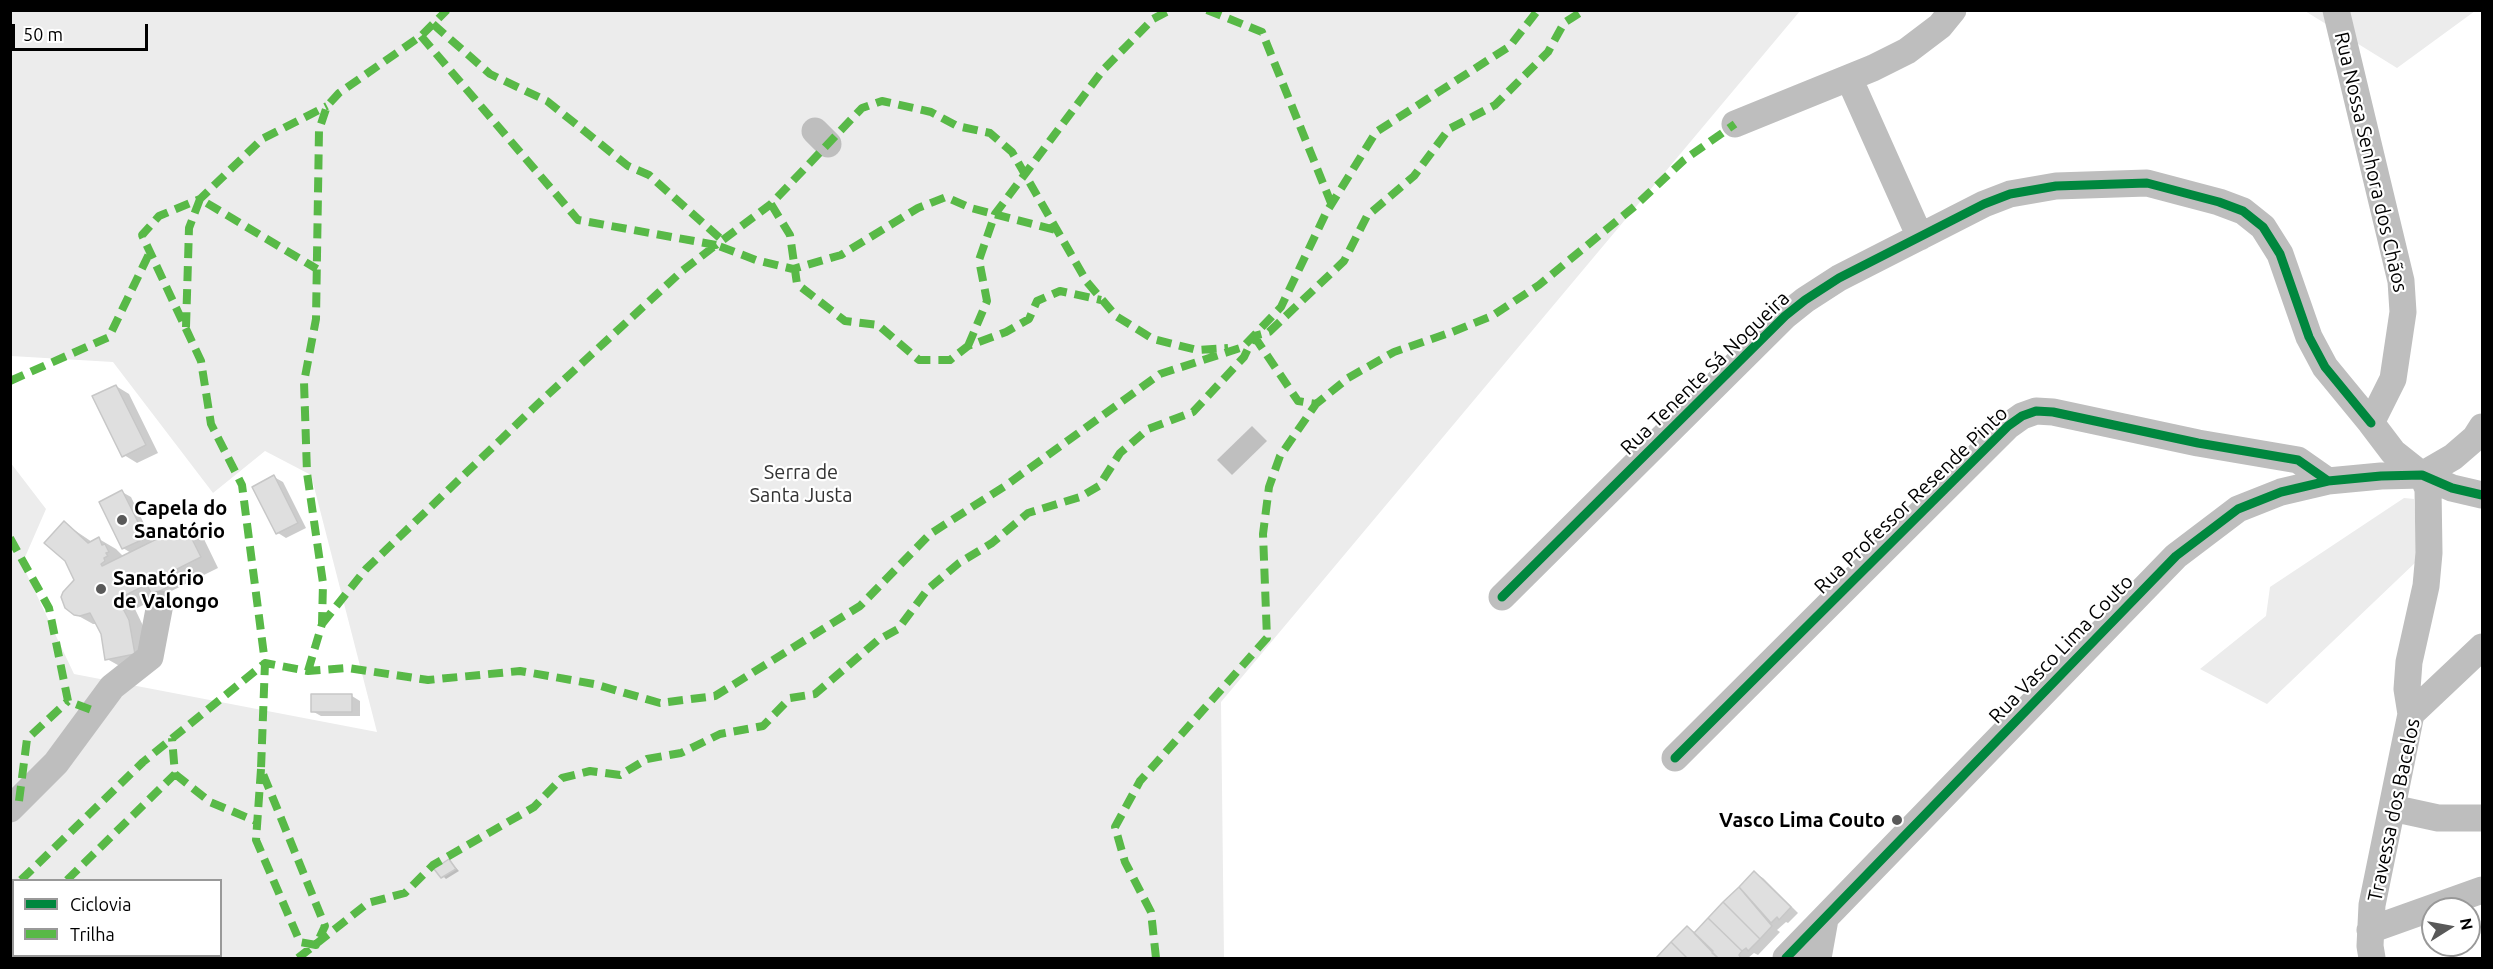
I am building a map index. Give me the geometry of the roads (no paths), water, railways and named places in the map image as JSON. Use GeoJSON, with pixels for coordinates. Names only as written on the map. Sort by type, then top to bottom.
{"type":"FeatureCollection","features":[{"type":"Feature","properties":{"kind":"street"},"geometry":{"type":"LineString","coordinates":[[1735,123],[1849,78],[1906,51],[1940,26],[1953,10]]}},
{"type":"Feature","properties":{"kind":"street","name":"Rua Nossa Senhora dos Chãos"},"geometry":{"type":"LineString","coordinates":[[2336,10],[2401,280],[2403,312],[2393,379],[2371,423]]}},
{"type":"Feature","properties":{"kind":"street"},"geometry":{"type":"LineString","coordinates":[[1849,78],[1920,237]]}},
{"type":"Feature","properties":{"kind":"street","name":"Rua Tenente Sá Nogueira"},"geometry":{"type":"LineString","coordinates":[[1502,597],[1785,316],[1839,278],[1984,204],[2010,194],[2056,186],[2147,183],[2219,202],[2243,211],[2263,227],[2280,254],[2309,337],[2325,367],[2371,423]]}},
{"type":"Feature","properties":{"kind":"street","name":"Rua Professor Resende Pinto"},"geometry":{"type":"LineString","coordinates":[[1675,758],[2008,426],[2022,416],[2036,411],[2054,412],[2298,460],[2328,481]]}},
{"type":"Feature","properties":{"kind":"street"},"geometry":{"type":"LineString","coordinates":[[2371,423],[2393,452],[2422,475],[2452,488],[2482,495]]}},
{"type":"Feature","properties":{"kind":"street"},"geometry":{"type":"LineString","coordinates":[[2422,475],[2453,457],[2475,438],[2482,427]]}},
{"type":"Feature","properties":{"kind":"street"},"geometry":{"type":"LineString","coordinates":[[2271,456],[2280,466],[2283,479],[2281,492]]}},
{"type":"Feature","properties":{"kind":"street"},"geometry":{"type":"LineString","coordinates":[[2411,714],[2407,689],[2409,662],[2426,586],[2430,553],[2428,489],[2422,475]]}},
{"type":"Feature","properties":{"kind":"street","name":"Rua Vasco Lima Couto"},"geometry":{"type":"LineString","coordinates":[[1786,958],[2176,556],[2238,509],[2281,492],[2328,481],[2422,475]]}},
{"type":"Feature","properties":{"kind":"street"},"geometry":{"type":"LineString","coordinates":[[10,809],[56,763],[112,687],[150,657],[160,604]]}},
{"type":"Feature","properties":{"kind":"street","name":"Travessa dos Bacelos"},"geometry":{"type":"LineString","coordinates":[[2373,958],[2370,930],[2372,905],[2411,714],[2482,647]]}},
{"type":"Feature","properties":{"kind":"street"},"geometry":{"type":"LineString","coordinates":[[2392,808],[2438,818],[2482,818]]}},
{"type":"Feature","properties":{"kind":"street"},"geometry":{"type":"LineString","coordinates":[[2370,930],[2482,891]]}},
{"type":"Feature","properties":{"kind":"street"},"geometry":{"type":"LineString","coordinates":[[1818,958],[1825,919]]}},
{"type":"Feature","properties":{"kind":"place","name":"Capela do Sanatório"},"geometry":{"type":"Point","coordinates":[122,520]}},
{"type":"Feature","properties":{"kind":"place","name":"Sanatório de Valongo"},"geometry":{"type":"Point","coordinates":[101,589]}},
{"type":"Feature","properties":{"kind":"place","name":"Vasco Lima Couto"},"geometry":{"type":"Point","coordinates":[1897,820]}},
{"type":"Feature","properties":{"kind":"park label","name":"Serra de Santa Justa"},"geometry":{"type":"Point","coordinates":[801,484]}}]}
